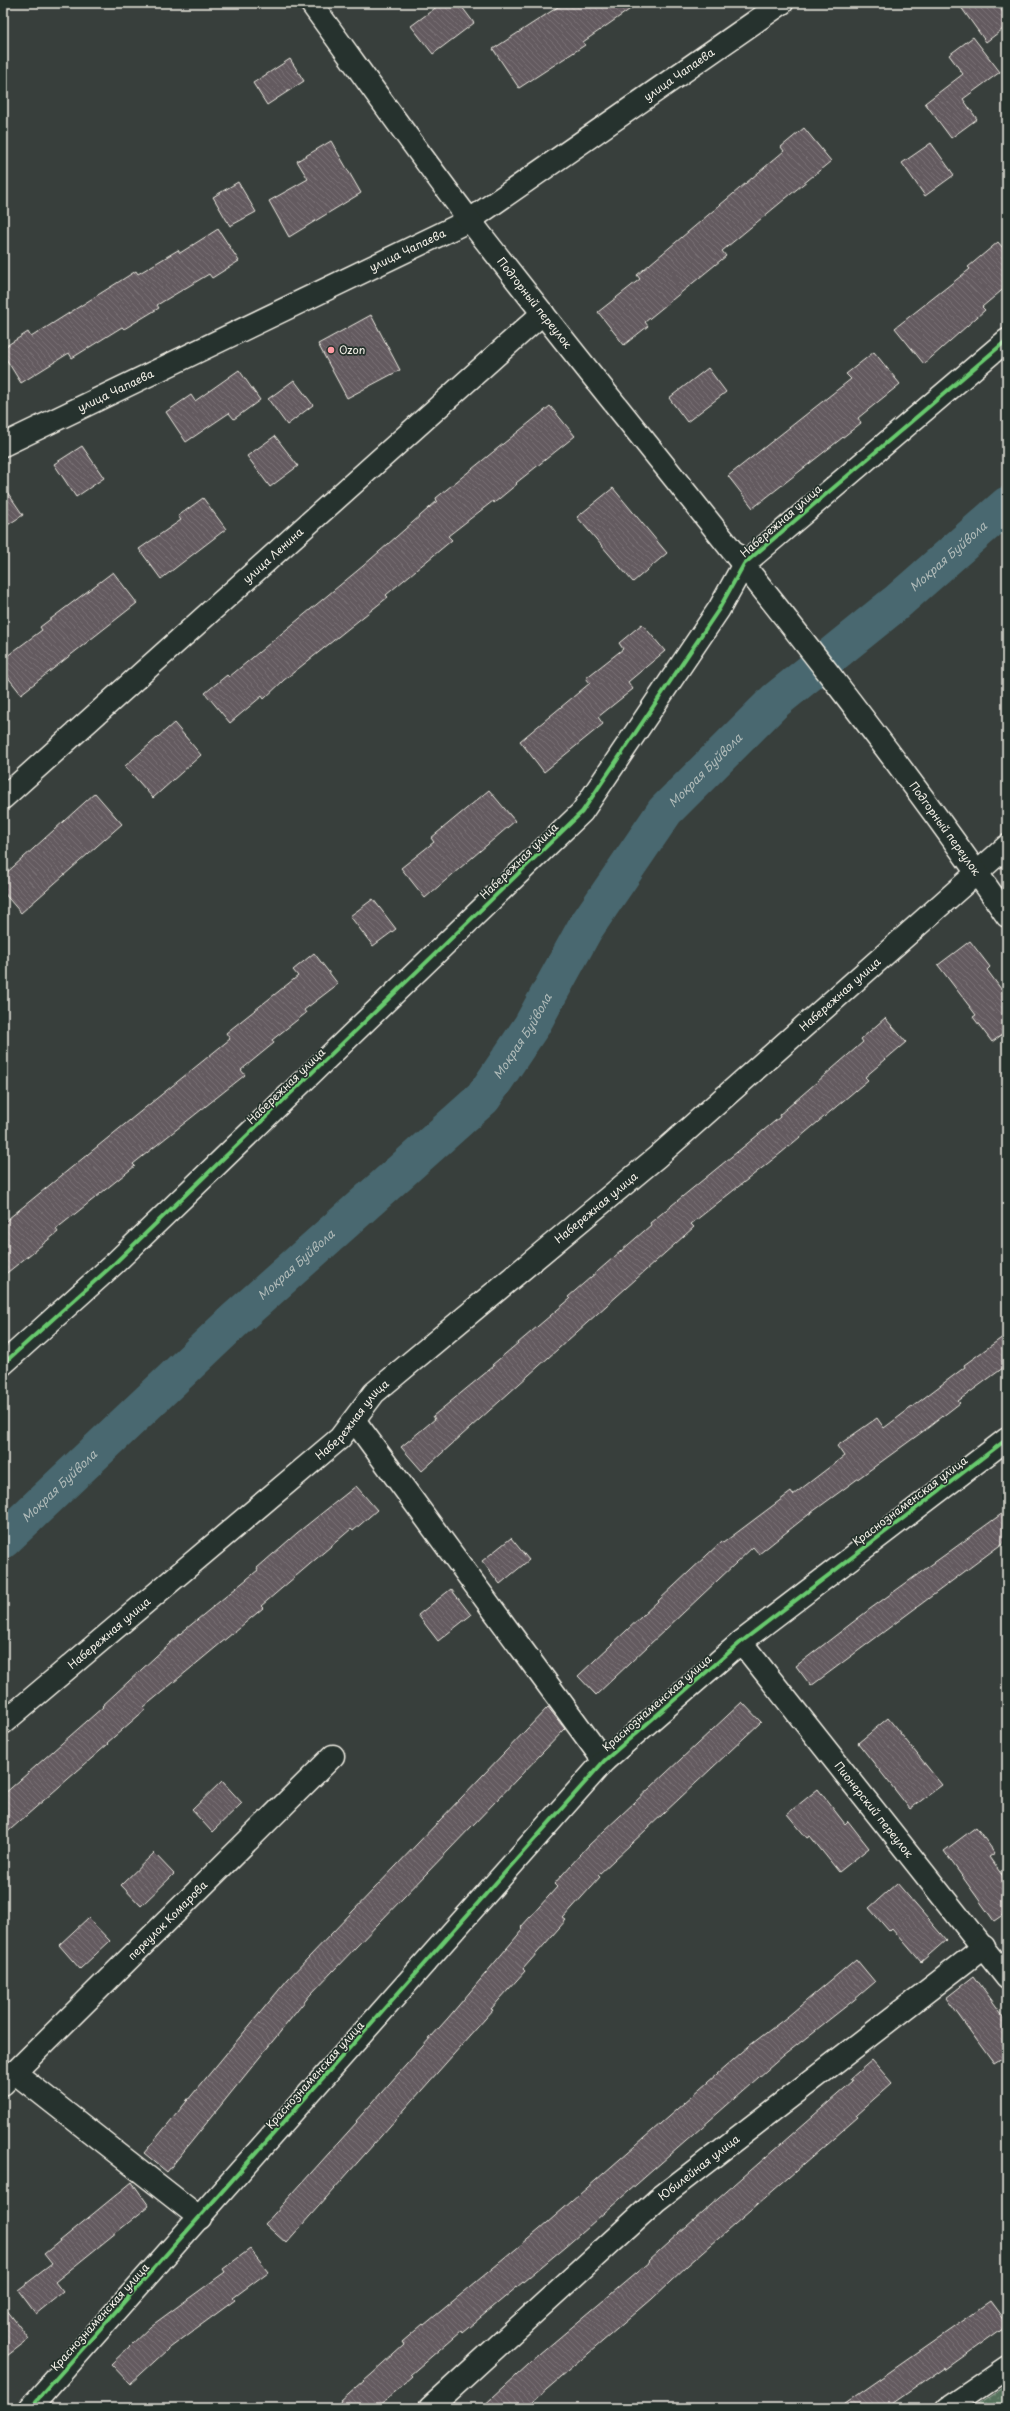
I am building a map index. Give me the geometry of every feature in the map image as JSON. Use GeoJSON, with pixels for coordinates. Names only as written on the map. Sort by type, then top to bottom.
{"type":"FeatureCollection","features":[{"type":"Feature","properties":{"kind":"street","name":"Подгорный переулок"},"geometry":{"type":"LineString","coordinates":[[311,3],[470,220],[769,595],[977,872],[1007,916]]}},
{"type":"Feature","properties":{"kind":"street","name":"улица Чапаева"},"geometry":{"type":"LineString","coordinates":[[3,444],[470,220],[782,3]]}},
{"type":"Feature","properties":{"kind":"street","name":"улица Ленина"},"geometry":{"type":"LineString","coordinates":[[3,798],[543,313]]}},
{"type":"Feature","properties":{"kind":"street","name":"Набережная улица"},"geometry":{"type":"LineString","coordinates":[[3,1364],[115,1263],[582,812],[719,609],[744,564],[1007,340]]}},
{"type":"Feature","properties":{"kind":"street","name":"Набережная улица"},"geometry":{"type":"LineString","coordinates":[[3,1723],[340,1438],[374,1393],[657,1157],[1007,846]]}},
{"type":"Feature","properties":{"kind":"street"},"geometry":{"type":"LineString","coordinates":[[354,1420],[604,1761]]}},
{"type":"Feature","properties":{"kind":"street","name":"Краснознаменская улица"},"geometry":{"type":"LineString","coordinates":[[40,2404],[200,2218],[604,1761],[741,1642],[1007,1439]]}},
{"type":"Feature","properties":{"kind":"street","name":"Пионерский переулок"},"geometry":{"type":"LineString","coordinates":[[741,1642],[984,1947],[1007,1978]]}},
{"type":"Feature","properties":{"kind":"street","name":"переулок Комарова"},"geometry":{"type":"LineString","coordinates":[[8,2078],[333,1756]]}},
{"type":"Feature","properties":{"kind":"street","name":"Юбилейная улица"},"geometry":{"type":"LineString","coordinates":[[430,2408],[657,2200],[984,1947]]}},
{"type":"Feature","properties":{"kind":"street"},"geometry":{"type":"LineString","coordinates":[[8,2078],[200,2218]]}},
{"type":"Feature","properties":{"kind":"street"},"geometry":{"type":"LineString","coordinates":[[947,2408],[1007,2367]]}},
{"type":"Feature","properties":{"kind":"green space"},"geometry":{"type":"Polygon","coordinates":[[[1007,2384],[1007,2408],[971,2408],[1007,2384]]]}},
{"type":"Feature","properties":{"kind":"building"},"geometry":{"type":"Polygon","coordinates":[[[442,3],[459,3],[474,23],[433,54],[411,26],[442,3]]]}},
{"type":"Feature","properties":{"kind":"building"},"geometry":{"type":"Polygon","coordinates":[[[564,3],[639,3],[583,42],[585,45],[519,88],[493,49],[564,3]]]}},
{"type":"Feature","properties":{"kind":"building"},"geometry":{"type":"Polygon","coordinates":[[[958,3],[996,3],[1007,17],[1007,26],[986,42],[958,3]]]}},
{"type":"Feature","properties":{"kind":"building"},"geometry":{"type":"Polygon","coordinates":[[[973,37],[1000,72],[963,99],[977,119],[951,138],[925,103],[963,74],[949,55],[973,37]]]}},
{"type":"Feature","properties":{"kind":"building"},"geometry":{"type":"Polygon","coordinates":[[[290,59],[304,81],[267,105],[253,83],[290,59]]]}},
{"type":"Feature","properties":{"kind":"building"},"geometry":{"type":"Polygon","coordinates":[[[804,128],[831,161],[722,251],[726,256],[645,322],[648,326],[624,345],[598,312],[640,279],[637,275],[784,151],[781,147],[804,128]]]}},
{"type":"Feature","properties":{"kind":"building"},"geometry":{"type":"Polygon","coordinates":[[[331,141],[361,193],[289,237],[269,201],[308,179],[297,161],[331,141]]]}},
{"type":"Feature","properties":{"kind":"building"},"geometry":{"type":"Polygon","coordinates":[[[931,143],[954,175],[925,196],[902,163],[931,143]]]}},
{"type":"Feature","properties":{"kind":"building"},"geometry":{"type":"Polygon","coordinates":[[[238,182],[256,212],[230,226],[213,197],[238,182]]]}},
{"type":"Feature","properties":{"kind":"building"},"geometry":{"type":"Polygon","coordinates":[[[218,229],[239,261],[212,278],[209,274],[157,305],[159,308],[124,329],[122,327],[72,358],[69,353],[21,383],[3,354],[3,348],[28,332],[31,337],[136,271],[138,274],[178,250],[180,253],[218,229]]]}},
{"type":"Feature","properties":{"kind":"building"},"geometry":{"type":"Polygon","coordinates":[[[998,242],[1007,253],[1007,286],[982,307],[985,310],[924,364],[895,328],[970,269],[968,267],[998,242]]]}},
{"type":"Feature","properties":{"kind":"building"},"geometry":{"type":"Polygon","coordinates":[[[371,315],[400,370],[347,398],[318,344],[371,315]]]}},
{"type":"Feature","properties":{"kind":"building"},"geometry":{"type":"Polygon","coordinates":[[[874,352],[900,384],[858,418],[861,423],[753,508],[728,476],[851,379],[846,374],[874,352]]]}},
{"type":"Feature","properties":{"kind":"building"},"geometry":{"type":"Polygon","coordinates":[[[708,368],[726,392],[687,422],[669,398],[708,368]]]}},
{"type":"Feature","properties":{"kind":"building"},"geometry":{"type":"Polygon","coordinates":[[[239,370],[260,400],[234,419],[229,413],[186,442],[166,412],[191,395],[195,401],[239,370]]]}},
{"type":"Feature","properties":{"kind":"building"},"geometry":{"type":"Polygon","coordinates":[[[294,380],[313,405],[287,425],[268,399],[294,380]]]}},
{"type":"Feature","properties":{"kind":"building"},"geometry":{"type":"Polygon","coordinates":[[[550,406],[575,436],[516,483],[517,484],[494,503],[493,501],[448,536],[452,540],[386,595],[388,597],[284,680],[264,699],[262,696],[230,723],[205,693],[227,675],[229,677],[363,566],[437,501],[436,498],[550,406]]]}},
{"type":"Feature","properties":{"kind":"building"},"geometry":{"type":"Polygon","coordinates":[[[275,436],[298,466],[270,487],[247,456],[275,436]]]}},
{"type":"Feature","properties":{"kind":"building"},"geometry":{"type":"Polygon","coordinates":[[[82,446],[104,478],[76,497],[54,464],[82,446]]]}},
{"type":"Feature","properties":{"kind":"building"},"geometry":{"type":"Polygon","coordinates":[[[3,486],[23,515],[3,528],[3,486]]]}},
{"type":"Feature","properties":{"kind":"building"},"geometry":{"type":"Polygon","coordinates":[[[613,488],[667,553],[633,582],[577,517],[613,488]]]}},
{"type":"Feature","properties":{"kind":"building"},"geometry":{"type":"Polygon","coordinates":[[[203,498],[226,529],[161,579],[139,549],[181,520],[178,516],[203,498]]]}},
{"type":"Feature","properties":{"kind":"building"},"geometry":{"type":"Polygon","coordinates":[[[113,572],[137,603],[21,694],[3,671],[3,659],[42,630],[40,627],[113,572]]]}},
{"type":"Feature","properties":{"kind":"building"},"geometry":{"type":"Polygon","coordinates":[[[642,624],[665,651],[628,682],[633,689],[598,717],[603,724],[544,772],[520,741],[590,683],[586,678],[623,649],[619,643],[642,624]]]}},
{"type":"Feature","properties":{"kind":"building"},"geometry":{"type":"Polygon","coordinates":[[[174,723],[201,755],[153,798],[125,766],[174,723]]]}},
{"type":"Feature","properties":{"kind":"building"},"geometry":{"type":"Polygon","coordinates":[[[489,790],[515,821],[425,898],[401,868],[434,842],[431,838],[489,790]]]}},
{"type":"Feature","properties":{"kind":"building"},"geometry":{"type":"Polygon","coordinates":[[[95,793],[122,824],[21,913],[3,892],[3,876],[95,793]]]}},
{"type":"Feature","properties":{"kind":"building"},"geometry":{"type":"Polygon","coordinates":[[[373,899],[396,929],[373,946],[350,916],[373,899]]]}},
{"type":"Feature","properties":{"kind":"building"},"geometry":{"type":"Polygon","coordinates":[[[970,941],[990,967],[987,970],[1007,997],[1007,1031],[992,1042],[973,1017],[976,1015],[938,965],[970,941]]]}},
{"type":"Feature","properties":{"kind":"building"},"geometry":{"type":"Polygon","coordinates":[[[314,953],[338,984],[304,1010],[306,1013],[272,1040],[274,1043],[241,1070],[245,1075],[133,1164],[135,1166],[56,1229],[58,1232],[3,1276],[3,1223],[230,1039],[226,1033],[298,976],[293,970],[314,953]]]}},
{"type":"Feature","properties":{"kind":"building"},"geometry":{"type":"Polygon","coordinates":[[[885,1018],[906,1042],[865,1077],[868,1080],[781,1153],[691,1224],[694,1227],[422,1471],[401,1447],[435,1419],[433,1416],[494,1366],[492,1365],[570,1299],[568,1297],[651,1225],[650,1223],[780,1117],[779,1115],[863,1042],[861,1039],[885,1018]]]}},
{"type":"Feature","properties":{"kind":"building"},"geometry":{"type":"Polygon","coordinates":[[[1007,1334],[1007,1365],[958,1401],[960,1403],[929,1427],[808,1515],[759,1554],[753,1547],[596,1695],[578,1676],[722,1541],[723,1543],[791,1492],[793,1495],[844,1456],[837,1446],[877,1418],[884,1428],[965,1367],[964,1365],[1007,1334]]]}},
{"type":"Feature","properties":{"kind":"building"},"geometry":{"type":"Polygon","coordinates":[[[356,1486],[377,1510],[353,1531],[351,1529],[261,1606],[263,1608],[144,1707],[146,1709],[107,1743],[108,1744],[3,1836],[3,1795],[103,1707],[102,1706],[181,1633],[258,1570],[257,1568],[297,1533],[356,1486]]]}},
{"type":"Feature","properties":{"kind":"building"},"geometry":{"type":"Polygon","coordinates":[[[1007,1510],[1007,1540],[811,1686],[796,1666],[870,1609],[1007,1510]]]}},
{"type":"Feature","properties":{"kind":"building"},"geometry":{"type":"Polygon","coordinates":[[[511,1538],[529,1560],[500,1584],[482,1561],[511,1538]]]}},
{"type":"Feature","properties":{"kind":"building"},"geometry":{"type":"Polygon","coordinates":[[[451,1589],[471,1615],[438,1641],[418,1615],[451,1589]]]}},
{"type":"Feature","properties":{"kind":"building"},"geometry":{"type":"Polygon","coordinates":[[[742,1702],[761,1722],[598,1875],[600,1877],[563,1918],[566,1920],[523,1969],[525,1971],[491,2009],[493,2010],[286,2243],[265,2224],[448,2018],[523,1929],[521,1927],[557,1887],[554,1884],[589,1845],[742,1702]]]}},
{"type":"Feature","properties":{"kind":"building"},"geometry":{"type":"Polygon","coordinates":[[[548,1707],[565,1729],[310,1995],[167,2172],[144,2153],[288,1979],[548,1707]]]}},
{"type":"Feature","properties":{"kind":"building"},"geometry":{"type":"Polygon","coordinates":[[[888,1718],[942,1785],[910,1809],[858,1743],[888,1718]]]}},
{"type":"Feature","properties":{"kind":"building"},"geometry":{"type":"Polygon","coordinates":[[[222,1781],[242,1803],[212,1832],[192,1810],[222,1781]]]}},
{"type":"Feature","properties":{"kind":"building"},"geometry":{"type":"Polygon","coordinates":[[[818,1789],[845,1824],[848,1821],[869,1848],[839,1872],[810,1836],[807,1838],[787,1814],[818,1789]]]}},
{"type":"Feature","properties":{"kind":"building"},"geometry":{"type":"Polygon","coordinates":[[[976,1827],[995,1853],[989,1857],[1007,1882],[1007,1912],[994,1921],[944,1851],[976,1827]]]}},
{"type":"Feature","properties":{"kind":"building"},"geometry":{"type":"Polygon","coordinates":[[[154,1853],[174,1874],[141,1906],[121,1885],[154,1853]]]}},
{"type":"Feature","properties":{"kind":"building"},"geometry":{"type":"Polygon","coordinates":[[[897,1883],[946,1940],[921,1962],[892,1928],[889,1931],[869,1908],[897,1883]]]}},
{"type":"Feature","properties":{"kind":"building"},"geometry":{"type":"Polygon","coordinates":[[[88,1918],[110,1941],[80,1969],[59,1945],[88,1918]]]}},
{"type":"Feature","properties":{"kind":"building"},"geometry":{"type":"Polygon","coordinates":[[[856,1959],[875,1982],[783,2056],[572,2241],[462,2333],[461,2331],[410,2375],[412,2377],[377,2408],[333,2408],[404,2345],[402,2342],[539,2230],[749,2046],[787,2017],[856,1959]]]}},
{"type":"Feature","properties":{"kind":"building"},"geometry":{"type":"Polygon","coordinates":[[[974,1976],[1007,2021],[1007,2056],[994,2064],[946,1998],[974,1976]]]}},
{"type":"Feature","properties":{"kind":"building"},"geometry":{"type":"Polygon","coordinates":[[[872,2060],[892,2083],[856,2115],[858,2117],[688,2265],[652,2299],[525,2408],[481,2408],[540,2354],[649,2262],[648,2261],[679,2233],[853,2081],[851,2078],[872,2060]]]}},
{"type":"Feature","properties":{"kind":"building"},"geometry":{"type":"Polygon","coordinates":[[[132,2182],[149,2206],[55,2282],[63,2292],[36,2314],[18,2290],[52,2264],[44,2254],[132,2182]]]}},
{"type":"Feature","properties":{"kind":"building"},"geometry":{"type":"Polygon","coordinates":[[[250,2249],[268,2272],[233,2298],[235,2300],[167,2350],[130,2384],[111,2364],[151,2326],[225,2272],[223,2269],[250,2249]]]}},
{"type":"Feature","properties":{"kind":"building"},"geometry":{"type":"Polygon","coordinates":[[[990,2302],[1007,2325],[946,2369],[945,2367],[886,2408],[838,2408],[990,2302]]]}},
{"type":"Feature","properties":{"kind":"building"},"geometry":{"type":"Polygon","coordinates":[[[3,2305],[29,2339],[3,2359],[3,2305]]]}},
{"type":"Feature","properties":{"kind":"waterway","name":"Мокрая Буйвола"},"geometry":{"type":"LineString","coordinates":[[3,1540],[237,1318],[483,1098],[532,1025],[584,930],[665,811],[775,701],[896,603],[1007,505]]}},
{"type":"Feature","properties":{"kind":"cycle path"},"geometry":{"type":"LineString","coordinates":[[3,1364],[115,1263],[582,812],[719,609],[744,564],[1007,340]]}},
{"type":"Feature","properties":{"kind":"cycle path"},"geometry":{"type":"LineString","coordinates":[[30,2408],[604,1761],[741,1642],[1007,1439]]}},
{"type":"Feature","properties":{"kind":"place","name":"Ozon"},"geometry":{"type":"Point","coordinates":[331,350]}}]}
